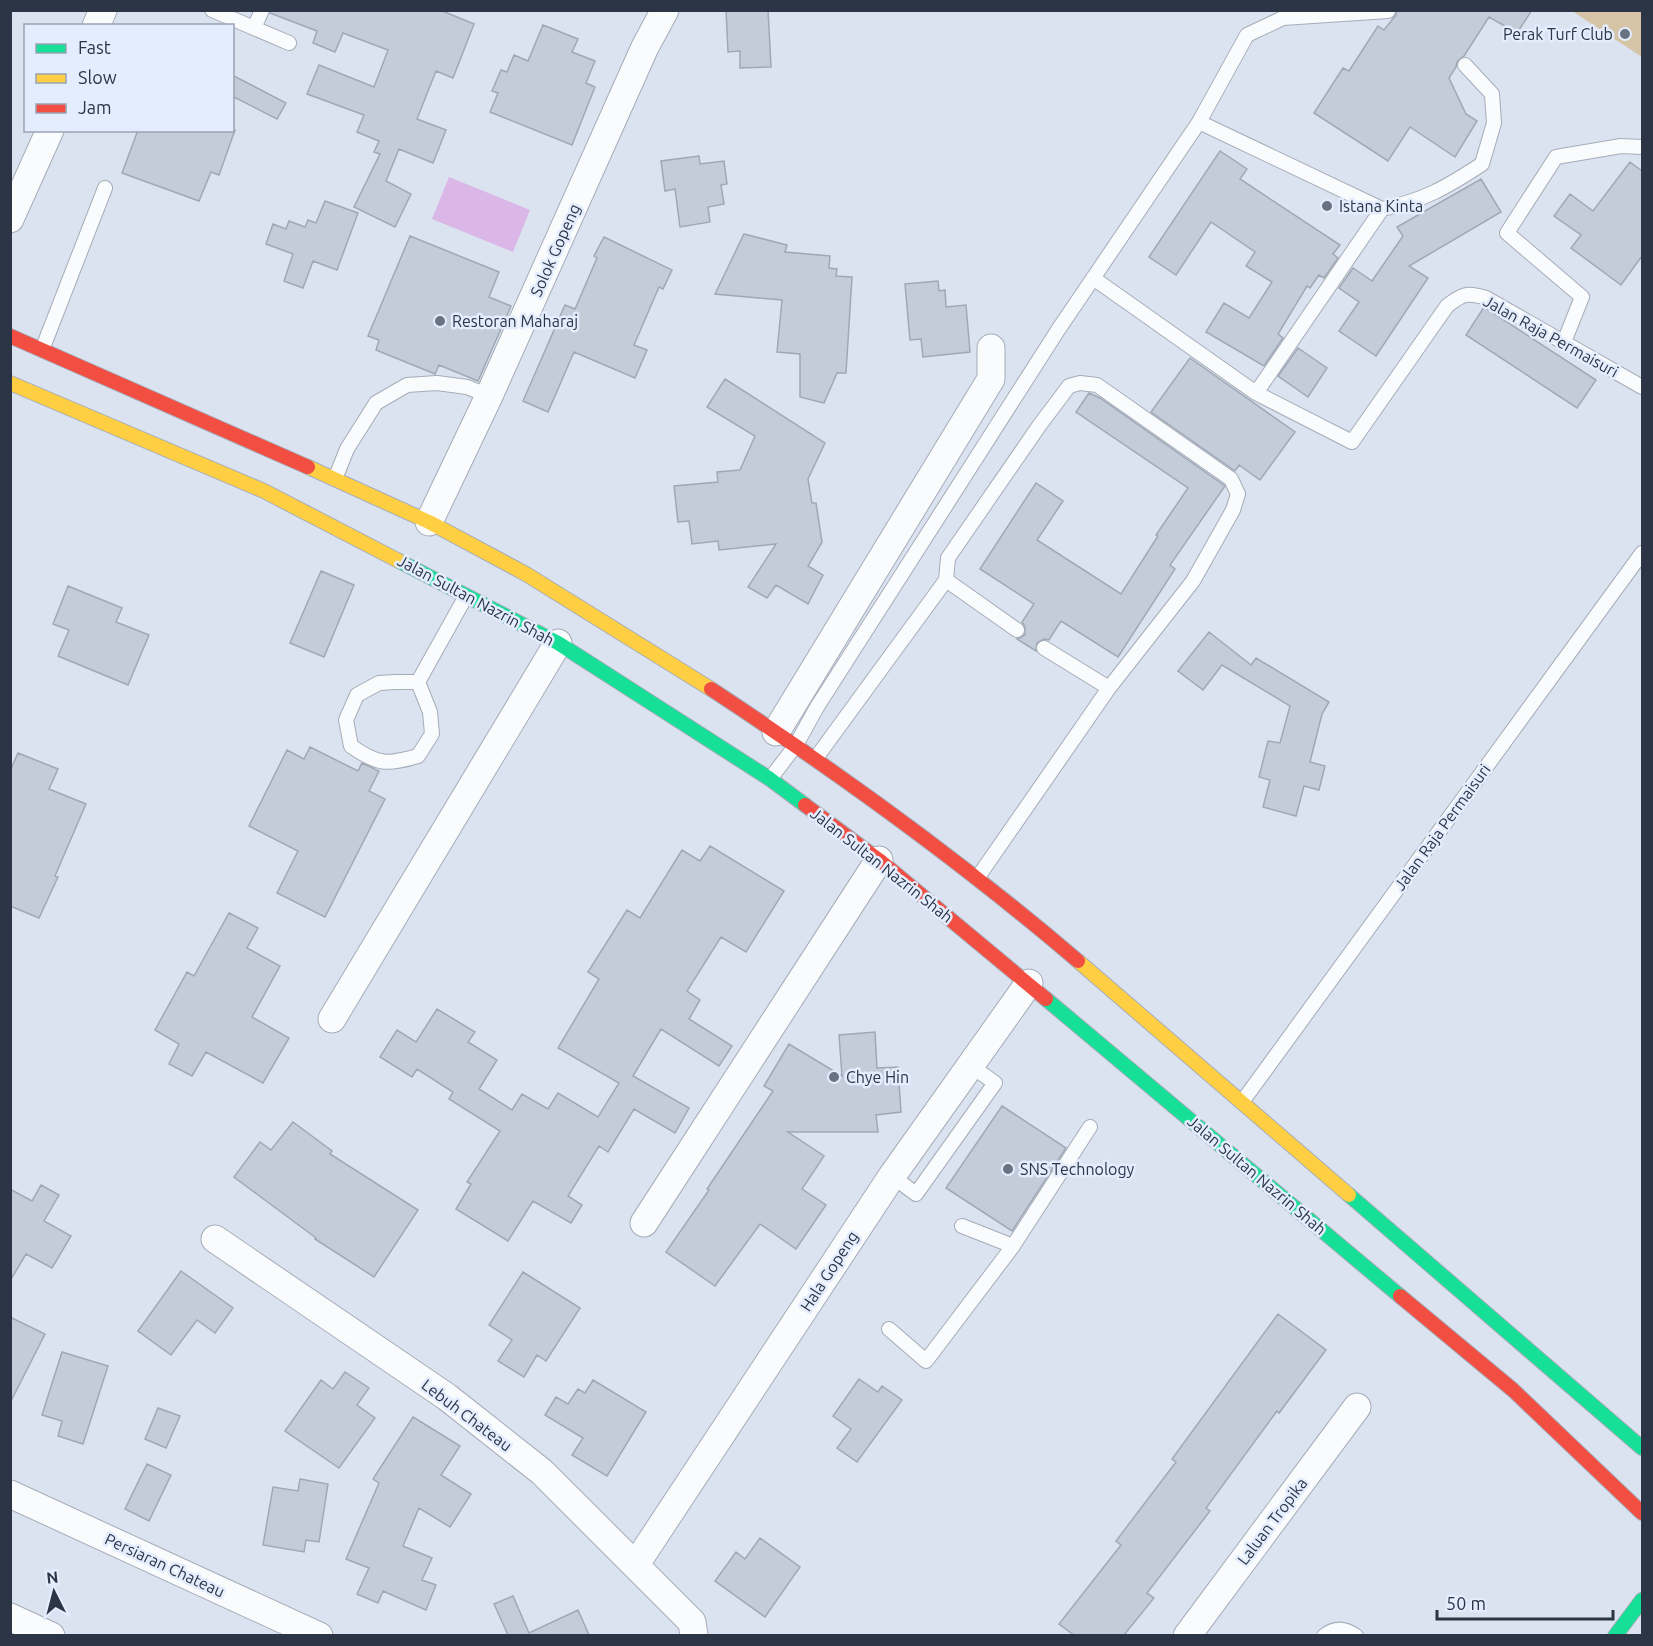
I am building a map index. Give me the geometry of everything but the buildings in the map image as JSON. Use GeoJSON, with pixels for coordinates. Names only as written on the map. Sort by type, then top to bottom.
{"type":"FeatureCollection","features":[{"type":"Feature","properties":{"kind":"main road"},"geometry":{"type":"LineString","coordinates":[[10,336],[429,522],[569,600],[679,668],[816,758],[978,877],[1642,1448]]}},
{"type":"Feature","properties":{"kind":"main road","name":"Jalan Sultan Nazrin Shah"},"geometry":{"type":"LineString","coordinates":[[10,383],[264,491],[467,594],[558,643],[770,779],[879,860],[1029,983],[1512,1390],[1642,1513]]}},
{"type":"Feature","properties":{"kind":"main road"},"geometry":{"type":"LineString","coordinates":[[1615,1635],[1642,1600]]}},
{"type":"Feature","properties":{"kind":"street"},"geometry":{"type":"LineString","coordinates":[[97,24],[103,10]]}},
{"type":"Feature","properties":{"kind":"street","name":"Solok Gopeng"},"geometry":{"type":"LineString","coordinates":[[429,522],[489,396],[645,47],[665,10]]}},
{"type":"Feature","properties":{"kind":"street"},"geometry":{"type":"LineString","coordinates":[[10,219],[49,132]]}},
{"type":"Feature","properties":{"kind":"street"},"geometry":{"type":"LineString","coordinates":[[786,738],[991,379],[992,348]]}},
{"type":"Feature","properties":{"kind":"street"},"geometry":{"type":"LineString","coordinates":[[332,1019],[558,643]]}},
{"type":"Feature","properties":{"kind":"street"},"geometry":{"type":"LineString","coordinates":[[644,1223],[879,860]]}},
{"type":"Feature","properties":{"kind":"street","name":"Hala Gopeng"},"geometry":{"type":"LineString","coordinates":[[636,1564],[892,1176],[1029,983]]}},
{"type":"Feature","properties":{"kind":"street","name":"Lebuh Chateau"},"geometry":{"type":"LineString","coordinates":[[215,1239],[447,1397],[542,1472],[636,1564],[693,1629]]}},
{"type":"Feature","properties":{"kind":"street","name":"Laluan Tropika"},"geometry":{"type":"LineString","coordinates":[[1187,1635],[1357,1407]]}},
{"type":"Feature","properties":{"kind":"street","name":"Persiaran Chateau"},"geometry":{"type":"LineString","coordinates":[[10,1494],[319,1635]]}},
{"type":"Feature","properties":{"kind":"street"},"geometry":{"type":"LineString","coordinates":[[10,1617],[51,1635]]}},
{"type":"Feature","properties":{"kind":"lane"},"geometry":{"type":"LineString","coordinates":[[212,10],[289,43]]}},
{"type":"Feature","properties":{"kind":"lane"},"geometry":{"type":"LineString","coordinates":[[254,28],[262,10]]}},
{"type":"Feature","properties":{"kind":"lane"},"geometry":{"type":"LineString","coordinates":[[770,779],[786,738],[817,707],[1093,278],[1199,122],[1247,35],[1283,18],[1388,11]]}},
{"type":"Feature","properties":{"kind":"lane"},"geometry":{"type":"LineString","coordinates":[[1199,122],[1382,209],[1409,204],[1446,189],[1482,164],[1494,123],[1492,94],[1465,65]]}},
{"type":"Feature","properties":{"kind":"lane"},"geometry":{"type":"LineString","coordinates":[[1564,342],[1582,297],[1507,233],[1556,157],[1621,146],[1642,147]]}},
{"type":"Feature","properties":{"kind":"lane"},"geometry":{"type":"LineString","coordinates":[[42,350],[105,188]]}},
{"type":"Feature","properties":{"kind":"lane"},"geometry":{"type":"LineString","coordinates":[[1093,278],[1256,393],[1382,209]]}},
{"type":"Feature","properties":{"kind":"lane","name":"Jalan Raja Permaisuri"},"geometry":{"type":"LineString","coordinates":[[1256,393],[1352,442],[1447,306],[1459,296],[1473,293],[1486,298],[1642,387]]}},
{"type":"Feature","properties":{"kind":"lane"},"geometry":{"type":"LineString","coordinates":[[335,479],[347,449],[376,403],[407,385],[437,383],[467,387],[489,396]]}},
{"type":"Feature","properties":{"kind":"lane"},"geometry":{"type":"LineString","coordinates":[[816,758],[946,580],[948,558],[1069,386],[1080,383],[1097,386],[1231,479],[1238,494],[1233,510],[1193,581],[1109,688],[978,877]]}},
{"type":"Feature","properties":{"kind":"lane","name":"Jalan Raja Permaisuri"},"geometry":{"type":"LineString","coordinates":[[1242,1102],[1642,553]]}},
{"type":"Feature","properties":{"kind":"lane"},"geometry":{"type":"LineString","coordinates":[[946,580],[1017,630]]}},
{"type":"Feature","properties":{"kind":"lane"},"geometry":{"type":"LineString","coordinates":[[418,682],[467,594]]}},
{"type":"Feature","properties":{"kind":"lane"},"geometry":{"type":"LineString","coordinates":[[1044,648],[1109,688]]}},
{"type":"Feature","properties":{"kind":"lane"},"geometry":{"type":"LineString","coordinates":[[418,682],[430,712],[432,734],[418,756],[391,764],[365,756],[351,746],[346,720],[357,695],[378,683],[418,682]]}},
{"type":"Feature","properties":{"kind":"lane"},"geometry":{"type":"LineString","coordinates":[[889,1329],[926,1361],[1013,1246],[1090,1127]]}},
{"type":"Feature","properties":{"kind":"lane"},"geometry":{"type":"LineString","coordinates":[[962,1226],[1013,1246]]}},
{"type":"Feature","properties":{"kind":"lane"},"geometry":{"type":"LineString","coordinates":[[1324,1635],[1330,1630],[1346,1629],[1356,1635]]}},
{"type":"Feature","properties":{"kind":"shaded area","name":"Perak Turf Club"},"geometry":{"type":"Polygon","coordinates":[[[1572,11],[1642,11],[1642,57],[1572,11]]]}},
{"type":"Feature","properties":{"kind":"shaded area"},"geometry":{"type":"Polygon","coordinates":[[[449,177],[530,210],[513,252],[432,219],[449,177]]]}},
{"type":"Feature","properties":{"kind":"traffic: fast"},"geometry":{"type":"LineString","coordinates":[[399,561],[558,643],[770,779],[805,805]]}},
{"type":"Feature","properties":{"kind":"traffic: fast"},"geometry":{"type":"LineString","coordinates":[[1046,999],[1400,1296]]}},
{"type":"Feature","properties":{"kind":"traffic: fast"},"geometry":{"type":"LineString","coordinates":[[1349,1195],[1642,1448]]}},
{"type":"Feature","properties":{"kind":"traffic: fast"},"geometry":{"type":"LineString","coordinates":[[1615,1636],[1642,1600]]}},
{"type":"Feature","properties":{"kind":"traffic: slow"},"geometry":{"type":"LineString","coordinates":[[10,383],[264,491],[399,561]]}},
{"type":"Feature","properties":{"kind":"traffic: slow"},"geometry":{"type":"LineString","coordinates":[[308,467],[429,522],[526,574],[711,689]]}},
{"type":"Feature","properties":{"kind":"traffic: slow"},"geometry":{"type":"LineString","coordinates":[[1078,961],[1349,1195]]}},
{"type":"Feature","properties":{"kind":"traffic: jam"},"geometry":{"type":"LineString","coordinates":[[10,336],[308,467]]}},
{"type":"Feature","properties":{"kind":"traffic: jam"},"geometry":{"type":"LineString","coordinates":[[711,689],[899,819],[989,888],[1078,961]]}},
{"type":"Feature","properties":{"kind":"traffic: jam"},"geometry":{"type":"LineString","coordinates":[[805,805],[879,860],[1046,999]]}},
{"type":"Feature","properties":{"kind":"traffic: jam"},"geometry":{"type":"LineString","coordinates":[[1400,1296],[1513,1390],[1642,1513]]}},
{"type":"Feature","properties":{"kind":"place","name":"Perak Turf Club"},"geometry":{"type":"Point","coordinates":[1625,34]}},
{"type":"Feature","properties":{"kind":"place","name":"Istana Kinta"},"geometry":{"type":"Point","coordinates":[1327,206]}},
{"type":"Feature","properties":{"kind":"place","name":"Restoran Maharaj"},"geometry":{"type":"Point","coordinates":[440,321]}},
{"type":"Feature","properties":{"kind":"place","name":"Chye Hin"},"geometry":{"type":"Point","coordinates":[834,1077]}},
{"type":"Feature","properties":{"kind":"place","name":"SNS Technology"},"geometry":{"type":"Point","coordinates":[1008,1169]}}]}
